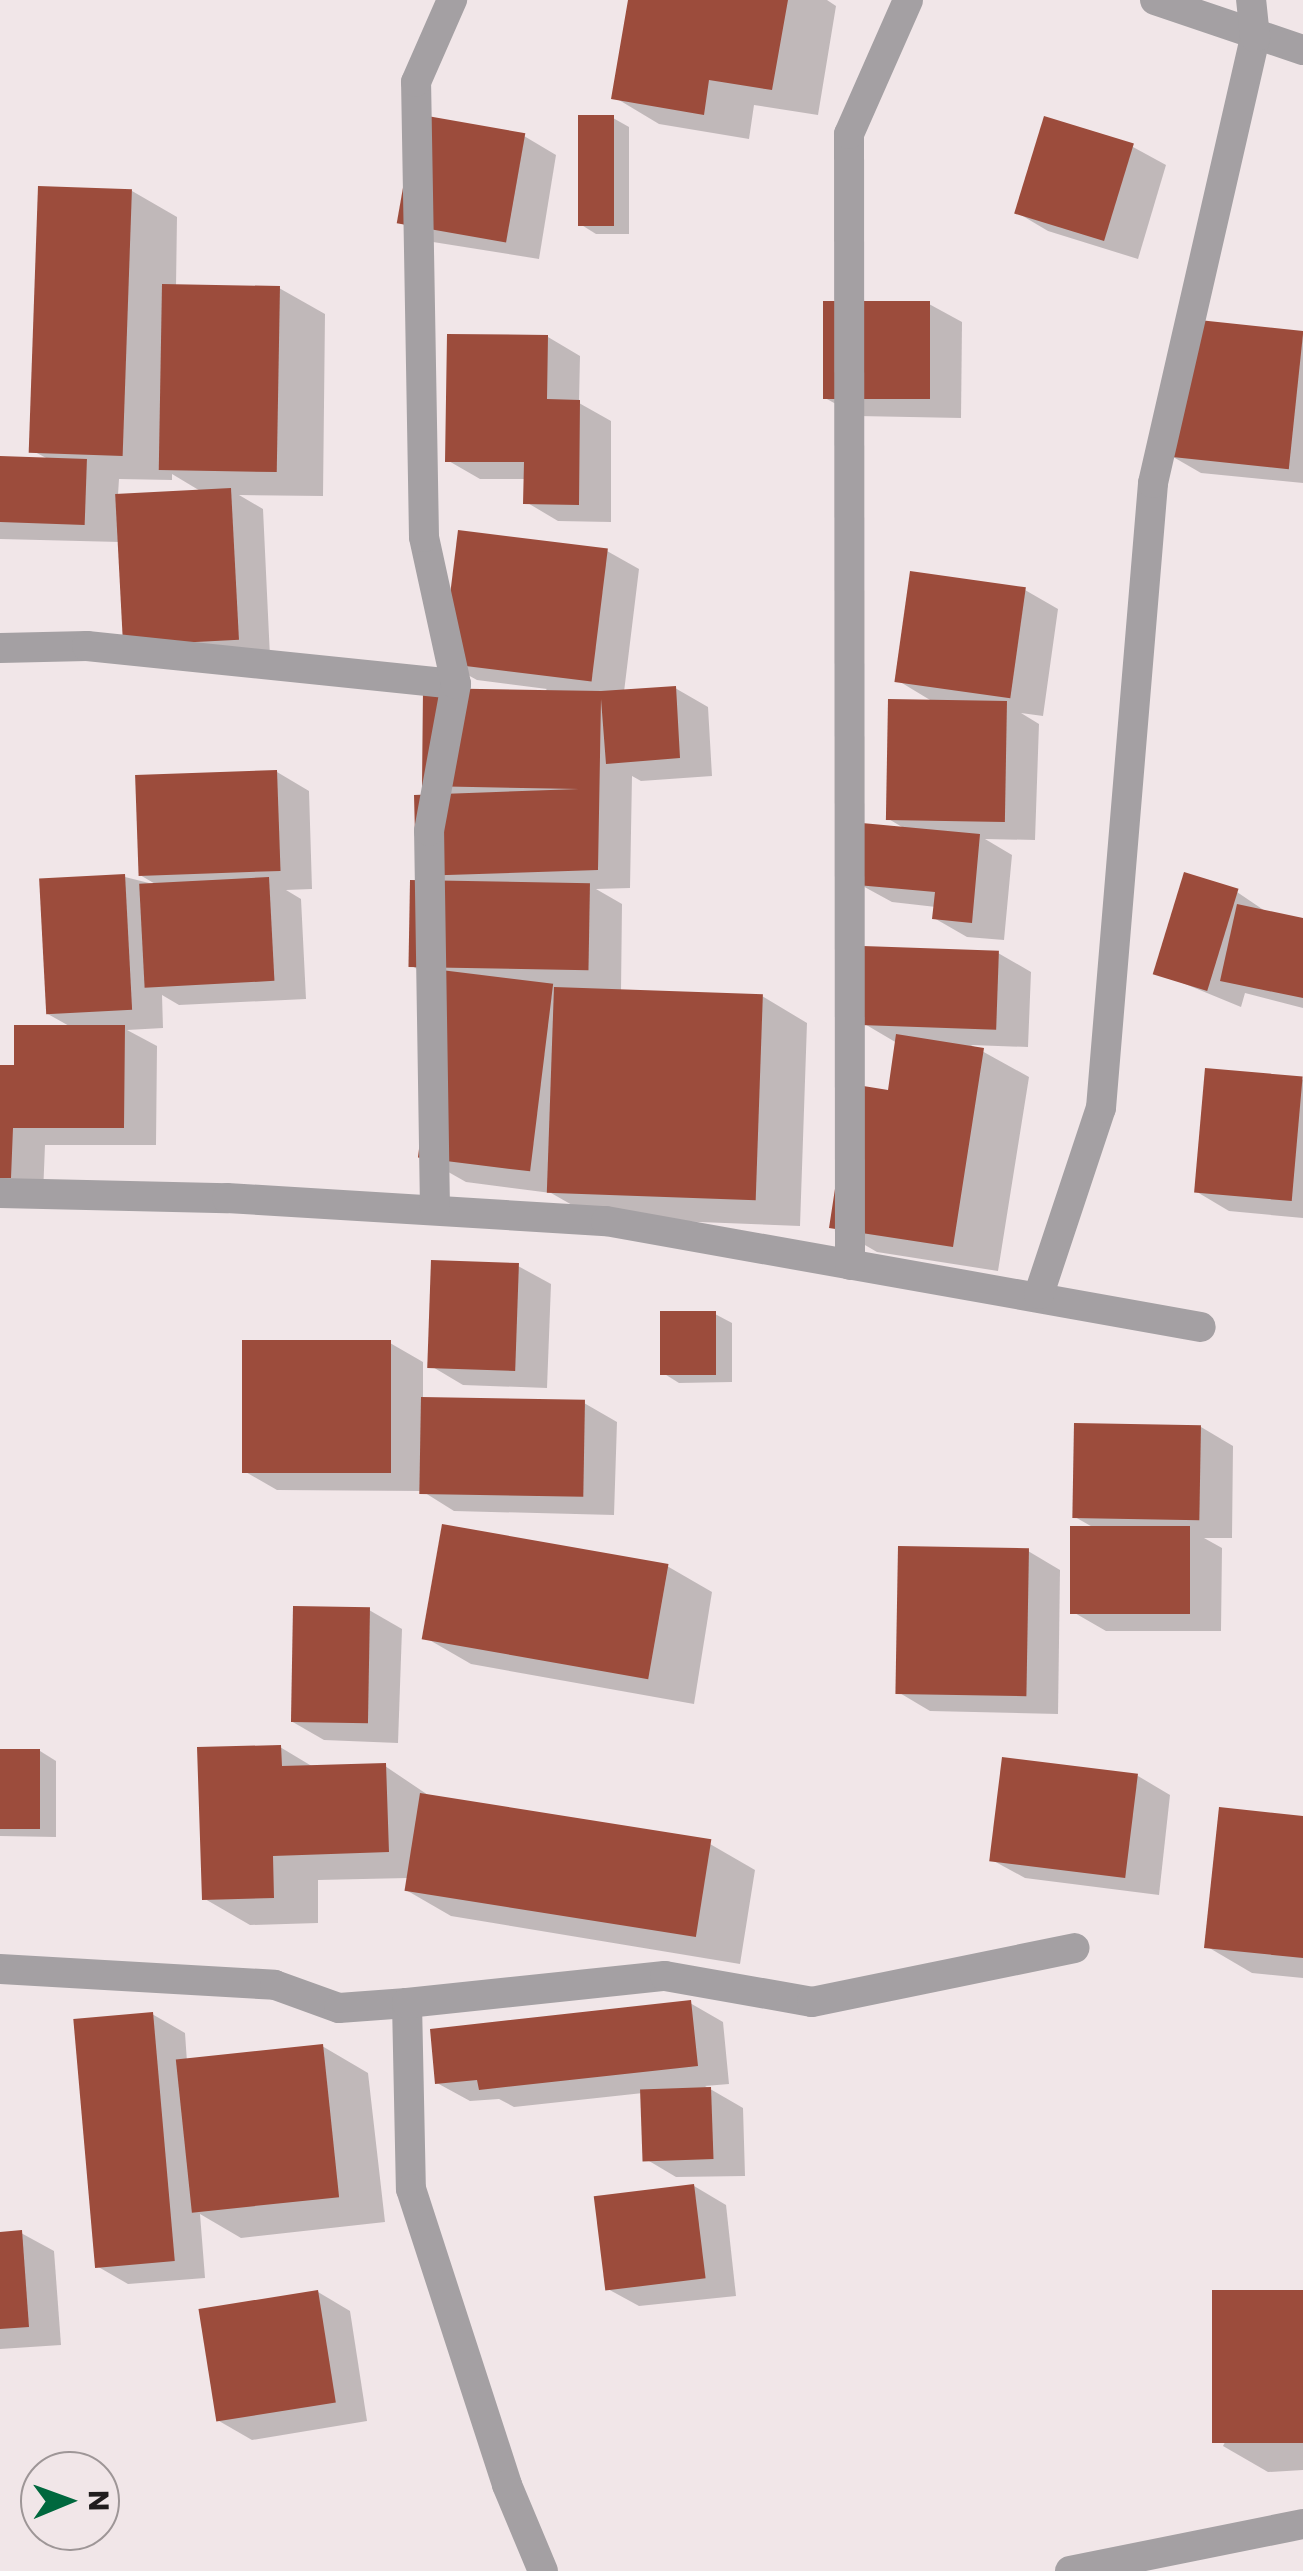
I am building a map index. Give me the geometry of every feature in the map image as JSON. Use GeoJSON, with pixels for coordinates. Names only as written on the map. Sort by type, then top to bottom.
{"type":"FeatureCollection","features":[{"type":"Feature","properties":{"kind":"street"},"geometry":{"type":"LineString","coordinates":[[436,1209],[429,831],[456,684],[424,537],[416,82],[452,0]]}},
{"type":"Feature","properties":{"kind":"street"},"geometry":{"type":"LineString","coordinates":[[850,1265],[849,134],[908,0]]}},
{"type":"Feature","properties":{"kind":"street"},"geometry":{"type":"LineString","coordinates":[[1154,0],[1303,50]]}},
{"type":"Feature","properties":{"kind":"street"},"geometry":{"type":"LineString","coordinates":[[1038,1294],[1101,1108],[1152,483],[1255,37],[1250,0]]}},
{"type":"Feature","properties":{"kind":"street"},"geometry":{"type":"LineString","coordinates":[[0,648],[87,646],[456,684]]}},
{"type":"Feature","properties":{"kind":"street"},"geometry":{"type":"LineString","coordinates":[[0,1193],[436,1209],[606,1221],[1038,1294],[1201,1327]]}},
{"type":"Feature","properties":{"kind":"street"},"geometry":{"type":"LineString","coordinates":[[0,1969],[275,1985],[339,2008],[665,1976],[812,2002],[1074,1948]]}},
{"type":"Feature","properties":{"kind":"street"},"geometry":{"type":"LineString","coordinates":[[407,2003],[411,2188],[507,2486],[543,2571]]}},
{"type":"Feature","properties":{"kind":"street"},"geometry":{"type":"LineString","coordinates":[[1070,2571],[1303,2524]]}},
{"type":"Feature","properties":{"kind":"building"},"geometry":{"type":"Polygon","coordinates":[[[628,0],[788,0],[772,90],[709,80],[704,115],[611,99],[628,0]]]}},
{"type":"Feature","properties":{"kind":"building"},"geometry":{"type":"Polygon","coordinates":[[[416,114],[525,133],[506,243],[397,223],[416,114]]]}},
{"type":"Feature","properties":{"kind":"building"},"geometry":{"type":"Polygon","coordinates":[[[578,115],[614,115],[614,226],[578,226],[578,115]]]}},
{"type":"Feature","properties":{"kind":"building"},"geometry":{"type":"Polygon","coordinates":[[[1044,116],[1134,143],[1104,241],[1014,214],[1044,116]]]}},
{"type":"Feature","properties":{"kind":"building"},"geometry":{"type":"Polygon","coordinates":[[[38,186],[132,189],[123,456],[29,453],[38,186]]]}},
{"type":"Feature","properties":{"kind":"building"},"geometry":{"type":"Polygon","coordinates":[[[162,284],[280,286],[277,472],[159,470],[162,284]]]}},
{"type":"Feature","properties":{"kind":"building"},"geometry":{"type":"Polygon","coordinates":[[[823,301],[930,301],[930,399],[823,399],[823,301]]]}},
{"type":"Feature","properties":{"kind":"building"},"geometry":{"type":"Polygon","coordinates":[[[1180,318],[1303,331],[1289,469],[1165,456],[1180,318]]]}},
{"type":"Feature","properties":{"kind":"building"},"geometry":{"type":"Polygon","coordinates":[[[447,334],[548,335],[547,399],[580,400],[579,505],[523,504],[524,462],[445,462],[447,334]]]}},
{"type":"Feature","properties":{"kind":"building"},"geometry":{"type":"Polygon","coordinates":[[[0,456],[87,459],[85,525],[0,522],[0,456]]]}},
{"type":"Feature","properties":{"kind":"building"},"geometry":{"type":"Polygon","coordinates":[[[231,488],[239,640],[123,646],[115,494],[231,488]]]}},
{"type":"Feature","properties":{"kind":"building"},"geometry":{"type":"Polygon","coordinates":[[[458,530],[608,548],[592,681],[442,663],[458,530]]]}},
{"type":"Feature","properties":{"kind":"building"},"geometry":{"type":"Polygon","coordinates":[[[910,571],[1026,587],[1010,698],[894,682],[910,571]]]}},
{"type":"Feature","properties":{"kind":"building"},"geometry":{"type":"Polygon","coordinates":[[[676,686],[680,758],[606,764],[601,699],[598,870],[416,876],[414,795],[579,789],[422,786],[423,688],[601,691],[676,686]]]}},
{"type":"Feature","properties":{"kind":"building"},"geometry":{"type":"Polygon","coordinates":[[[888,699],[1007,701],[1005,822],[886,820],[888,699]]]}},
{"type":"Feature","properties":{"kind":"building"},"geometry":{"type":"Polygon","coordinates":[[[277,770],[281,871],[139,876],[135,775],[277,770]]]}},
{"type":"Feature","properties":{"kind":"building"},"geometry":{"type":"Polygon","coordinates":[[[862,823],[980,834],[972,923],[932,919],[935,892],[857,885],[862,823]]]}},
{"type":"Feature","properties":{"kind":"building"},"geometry":{"type":"Polygon","coordinates":[[[1184,872],[1239,889],[1207,991],[1153,974],[1184,872]]]}},
{"type":"Feature","properties":{"kind":"building"},"geometry":{"type":"Polygon","coordinates":[[[125,874],[132,1010],[46,1014],[39,879],[125,874]]]}},
{"type":"Feature","properties":{"kind":"building"},"geometry":{"type":"Polygon","coordinates":[[[269,877],[274,981],[145,988],[139,884],[269,877]]]}},
{"type":"Feature","properties":{"kind":"building"},"geometry":{"type":"Polygon","coordinates":[[[410,880],[590,883],[588,970],[408,967],[410,880]]]}},
{"type":"Feature","properties":{"kind":"building"},"geometry":{"type":"Polygon","coordinates":[[[1237,904],[1303,918],[1303,998],[1220,981],[1237,904]]]}},
{"type":"Feature","properties":{"kind":"building"},"geometry":{"type":"Polygon","coordinates":[[[863,946],[999,951],[996,1030],[860,1025],[863,946]]]}},
{"type":"Feature","properties":{"kind":"building"},"geometry":{"type":"Polygon","coordinates":[[[441,970],[553,984],[530,1171],[418,1158],[441,970]]]}},
{"type":"Feature","properties":{"kind":"building"},"geometry":{"type":"Polygon","coordinates":[[[554,987],[763,994],[756,1200],[547,1193],[554,987]]]}},
{"type":"Feature","properties":{"kind":"building"},"geometry":{"type":"Polygon","coordinates":[[[14,1025],[125,1025],[124,1128],[13,1128],[11,1178],[0,1178],[0,1065],[14,1065],[14,1025]]]}},
{"type":"Feature","properties":{"kind":"building"},"geometry":{"type":"Polygon","coordinates":[[[896,1034],[984,1048],[953,1247],[829,1228],[851,1084],[888,1090],[896,1034]]]}},
{"type":"Feature","properties":{"kind":"building"},"geometry":{"type":"Polygon","coordinates":[[[1205,1068],[1303,1077],[1292,1201],[1194,1193],[1205,1068]]]}},
{"type":"Feature","properties":{"kind":"building"},"geometry":{"type":"Polygon","coordinates":[[[431,1260],[519,1263],[515,1371],[427,1368],[431,1260]]]}},
{"type":"Feature","properties":{"kind":"building"},"geometry":{"type":"Polygon","coordinates":[[[660,1311],[716,1311],[716,1375],[660,1375],[660,1311]]]}},
{"type":"Feature","properties":{"kind":"building"},"geometry":{"type":"Polygon","coordinates":[[[242,1340],[391,1340],[391,1473],[242,1473],[242,1340]]]}},
{"type":"Feature","properties":{"kind":"building"},"geometry":{"type":"Polygon","coordinates":[[[421,1397],[585,1400],[583,1497],[419,1494],[421,1397]]]}},
{"type":"Feature","properties":{"kind":"building"},"geometry":{"type":"Polygon","coordinates":[[[1074,1423],[1201,1425],[1199,1520],[1072,1518],[1074,1423]]]}},
{"type":"Feature","properties":{"kind":"building"},"geometry":{"type":"Polygon","coordinates":[[[442,1524],[669,1564],[648,1679],[422,1639],[442,1524]]]}},
{"type":"Feature","properties":{"kind":"building"},"geometry":{"type":"Polygon","coordinates":[[[1070,1526],[1190,1526],[1190,1614],[1070,1614],[1070,1526]]]}},
{"type":"Feature","properties":{"kind":"building"},"geometry":{"type":"Polygon","coordinates":[[[898,1546],[1029,1548],[1026,1696],[895,1694],[898,1546]]]}},
{"type":"Feature","properties":{"kind":"building"},"geometry":{"type":"Polygon","coordinates":[[[293,1606],[370,1607],[368,1723],[291,1722],[293,1606]]]}},
{"type":"Feature","properties":{"kind":"building"},"geometry":{"type":"Polygon","coordinates":[[[281,1745],[282,1766],[386,1763],[389,1852],[273,1856],[274,1898],[202,1900],[197,1747],[281,1745]]]}},
{"type":"Feature","properties":{"kind":"building"},"geometry":{"type":"Polygon","coordinates":[[[0,1749],[40,1749],[40,1829],[0,1829],[0,1749]]]}},
{"type":"Feature","properties":{"kind":"building"},"geometry":{"type":"Polygon","coordinates":[[[1002,1757],[1138,1774],[1125,1878],[989,1861],[1002,1757]]]}},
{"type":"Feature","properties":{"kind":"building"},"geometry":{"type":"Polygon","coordinates":[[[420,1793],[711,1839],[696,1937],[405,1891],[420,1793]]]}},
{"type":"Feature","properties":{"kind":"building"},"geometry":{"type":"Polygon","coordinates":[[[1219,1807],[1303,1816],[1303,1958],[1204,1948],[1219,1807]]]}},
{"type":"Feature","properties":{"kind":"building"},"geometry":{"type":"Polygon","coordinates":[[[691,2000],[698,2066],[479,2090],[477,2080],[435,2084],[430,2029],[691,2000]]]}},
{"type":"Feature","properties":{"kind":"building"},"geometry":{"type":"Polygon","coordinates":[[[153,2012],[175,2261],[95,2268],[73,2019],[153,2012]]]}},
{"type":"Feature","properties":{"kind":"building"},"geometry":{"type":"Polygon","coordinates":[[[323,2044],[339,2197],[192,2213],[176,2059],[323,2044]]]}},
{"type":"Feature","properties":{"kind":"building"},"geometry":{"type":"Polygon","coordinates":[[[711,2087],[714,2159],[643,2161],[640,2089],[711,2087]]]}},
{"type":"Feature","properties":{"kind":"building"},"geometry":{"type":"Polygon","coordinates":[[[694,2184],[706,2278],[605,2291],[594,2196],[694,2184]]]}},
{"type":"Feature","properties":{"kind":"building"},"geometry":{"type":"Polygon","coordinates":[[[22,2230],[29,2327],[0,2329],[0,2232],[22,2230]]]}},
{"type":"Feature","properties":{"kind":"building"},"geometry":{"type":"Polygon","coordinates":[[[318,2290],[336,2403],[216,2422],[198,2309],[318,2290]]]}},
{"type":"Feature","properties":{"kind":"building"},"geometry":{"type":"Polygon","coordinates":[[[1212,2290],[1303,2290],[1303,2443],[1212,2443],[1212,2290]]]}}]}
